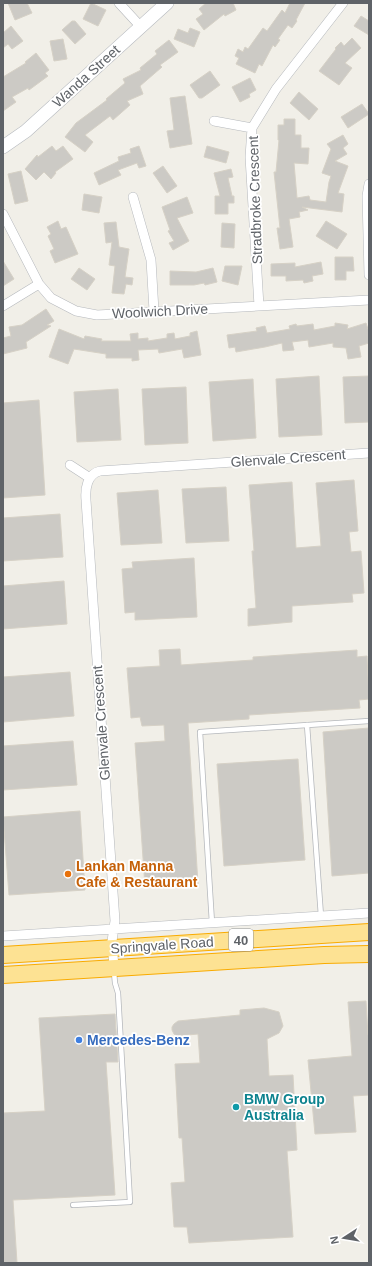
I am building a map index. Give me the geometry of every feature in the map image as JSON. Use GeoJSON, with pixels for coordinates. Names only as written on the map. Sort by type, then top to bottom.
{"type":"FeatureCollection","features":[{"type":"Feature","properties":{"kind":"highway","name":"Springvale Road"},"geometry":{"type":"LineString","coordinates":[[3,955],[369,932]]}},
{"type":"Feature","properties":{"kind":"highway","name":"Springvale Road"},"geometry":{"type":"LineString","coordinates":[[3,975],[324,955],[369,954]]}},
{"type":"Feature","properties":{"kind":"street"},"geometry":{"type":"LineString","coordinates":[[119,3],[142,27]]}},
{"type":"Feature","properties":{"kind":"street","name":"Wanda Street"},"geometry":{"type":"LineString","coordinates":[[3,147],[26,131],[167,3]]}},
{"type":"Feature","properties":{"kind":"street","name":"Stradbroke Crescent"},"geometry":{"type":"LineString","coordinates":[[259,306],[250,157],[252,128],[276,89],[343,3]]}},
{"type":"Feature","properties":{"kind":"street"},"geometry":{"type":"LineString","coordinates":[[214,121],[252,128]]}},
{"type":"Feature","properties":{"kind":"street"},"geometry":{"type":"LineString","coordinates":[[369,184],[367,196],[369,275]]}},
{"type":"Feature","properties":{"kind":"street"},"geometry":{"type":"LineString","coordinates":[[133,197],[151,260],[154,311]]}},
{"type":"Feature","properties":{"kind":"street","name":"Woolwich Drive"},"geometry":{"type":"LineString","coordinates":[[3,214],[39,284],[51,298],[76,311],[97,315],[369,300]]}},
{"type":"Feature","properties":{"kind":"street"},"geometry":{"type":"LineString","coordinates":[[3,306],[39,284]]}},
{"type":"Feature","properties":{"kind":"street","name":"Glenvale Crescent"},"geometry":{"type":"LineString","coordinates":[[114,968],[112,948],[113,928],[115,921],[86,500],[86,488],[90,478],[96,472],[104,470],[369,453]]}},
{"type":"Feature","properties":{"kind":"street"},"geometry":{"type":"LineString","coordinates":[[70,465],[90,478]]}},
{"type":"Feature","properties":{"kind":"street","name":"Springvale Road"},"geometry":{"type":"LineString","coordinates":[[3,936],[369,913]]}},
{"type":"Feature","properties":{"kind":"lane"},"geometry":{"type":"LineString","coordinates":[[212,923],[200,732],[369,721]]}},
{"type":"Feature","properties":{"kind":"lane"},"geometry":{"type":"LineString","coordinates":[[307,725],[320,916]]}},
{"type":"Feature","properties":{"kind":"lane"},"geometry":{"type":"LineString","coordinates":[[73,1205],[130,1202],[118,993],[115,983],[114,968]]}},
{"type":"Feature","properties":{"kind":"building"},"geometry":{"type":"Polygon","coordinates":[[[8,3],[27,3],[32,13],[15,20],[8,3]]]}},
{"type":"Feature","properties":{"kind":"building"},"geometry":{"type":"Polygon","coordinates":[[[91,3],[106,10],[98,26],[83,19],[91,3]]]}},
{"type":"Feature","properties":{"kind":"building"},"geometry":{"type":"Polygon","coordinates":[[[206,3],[233,3],[236,10],[225,16],[224,14],[204,30],[196,19],[203,14],[199,9],[206,3]]]}},
{"type":"Feature","properties":{"kind":"building"},"geometry":{"type":"Polygon","coordinates":[[[290,3],[305,3],[296,20],[297,21],[292,28],[288,25],[278,39],[280,40],[275,47],[273,45],[262,66],[259,64],[255,73],[236,64],[239,58],[235,56],[238,49],[243,52],[245,47],[248,49],[263,28],[267,31],[282,10],[285,13],[290,3]]]}},
{"type":"Feature","properties":{"kind":"building"},"geometry":{"type":"Polygon","coordinates":[[[361,16],[369,21],[369,35],[354,26],[361,16]]]}},
{"type":"Feature","properties":{"kind":"building"},"geometry":{"type":"Polygon","coordinates":[[[72,21],[75,21],[86,34],[75,44],[62,30],[72,21]]]}},
{"type":"Feature","properties":{"kind":"building"},"geometry":{"type":"Polygon","coordinates":[[[11,26],[23,41],[12,49],[8,44],[3,48],[3,33],[11,26]]]}},
{"type":"Feature","properties":{"kind":"building"},"geometry":{"type":"Polygon","coordinates":[[[190,28],[200,32],[194,47],[174,39],[178,29],[188,33],[190,28]]]}},
{"type":"Feature","properties":{"kind":"building"},"geometry":{"type":"Polygon","coordinates":[[[352,38],[361,48],[345,63],[352,68],[339,85],[319,71],[341,42],[344,46],[352,38]]]}},
{"type":"Feature","properties":{"kind":"building"},"geometry":{"type":"Polygon","coordinates":[[[63,39],[67,59],[54,61],[50,41],[63,39]]]}},
{"type":"Feature","properties":{"kind":"building"},"geometry":{"type":"Polygon","coordinates":[[[169,40],[178,52],[160,65],[162,67],[140,86],[143,94],[127,101],[130,105],[113,120],[110,116],[85,135],[93,142],[85,152],[65,137],[76,123],[107,100],[106,99],[125,83],[123,79],[141,70],[140,68],[157,54],[155,51],[169,40]]]}},
{"type":"Feature","properties":{"kind":"building"},"geometry":{"type":"Polygon","coordinates":[[[36,53],[49,70],[45,73],[48,76],[29,90],[28,88],[12,97],[16,102],[3,111],[3,77],[26,63],[25,62],[36,53]]]}},
{"type":"Feature","properties":{"kind":"building"},"geometry":{"type":"Polygon","coordinates":[[[210,71],[220,85],[202,98],[199,98],[190,85],[210,71]]]}},
{"type":"Feature","properties":{"kind":"building"},"geometry":{"type":"Polygon","coordinates":[[[250,78],[256,90],[249,94],[250,97],[240,102],[232,87],[250,78]]]}},
{"type":"Feature","properties":{"kind":"building"},"geometry":{"type":"Polygon","coordinates":[[[299,92],[318,109],[309,120],[290,103],[299,92]]]}},
{"type":"Feature","properties":{"kind":"building"},"geometry":{"type":"Polygon","coordinates":[[[185,96],[192,144],[170,148],[167,131],[174,130],[170,98],[185,96]]]}},
{"type":"Feature","properties":{"kind":"building"},"geometry":{"type":"Polygon","coordinates":[[[362,104],[369,114],[348,128],[341,117],[362,104]]]}},
{"type":"Feature","properties":{"kind":"building"},"geometry":{"type":"Polygon","coordinates":[[[284,119],[295,119],[295,135],[301,135],[301,148],[309,148],[308,164],[294,163],[297,198],[309,196],[310,200],[326,202],[331,176],[322,173],[331,149],[327,144],[343,135],[348,144],[343,148],[347,154],[335,161],[348,166],[338,193],[344,194],[342,212],[302,207],[308,210],[299,212],[300,217],[289,219],[293,247],[280,249],[277,228],[280,228],[274,172],[276,172],[279,140],[278,125],[284,125],[284,119]]]}},
{"type":"Feature","properties":{"kind":"building"},"geometry":{"type":"Polygon","coordinates":[[[52,146],[56,151],[63,146],[73,159],[55,172],[56,173],[51,179],[44,172],[36,180],[25,169],[37,155],[38,157],[52,146]]]}},
{"type":"Feature","properties":{"kind":"building"},"geometry":{"type":"Polygon","coordinates":[[[139,146],[146,166],[139,168],[137,163],[118,170],[121,175],[99,185],[94,173],[119,161],[118,157],[131,153],[130,149],[139,146]]]}},
{"type":"Feature","properties":{"kind":"building"},"geometry":{"type":"Polygon","coordinates":[[[207,146],[229,152],[226,163],[204,157],[207,146]]]}},
{"type":"Feature","properties":{"kind":"building"},"geometry":{"type":"Polygon","coordinates":[[[163,166],[177,186],[167,193],[153,173],[163,166]]]}},
{"type":"Feature","properties":{"kind":"building"},"geometry":{"type":"Polygon","coordinates":[[[231,169],[233,177],[228,178],[232,196],[234,196],[234,203],[228,203],[228,214],[215,214],[215,196],[220,196],[214,173],[231,169]]]}},
{"type":"Feature","properties":{"kind":"building"},"geometry":{"type":"Polygon","coordinates":[[[21,171],[28,201],[15,204],[8,174],[21,171]]]}},
{"type":"Feature","properties":{"kind":"building"},"geometry":{"type":"Polygon","coordinates":[[[84,194],[102,197],[99,213],[82,210],[84,194]]]}},
{"type":"Feature","properties":{"kind":"building"},"geometry":{"type":"Polygon","coordinates":[[[187,197],[193,213],[177,218],[189,241],[173,250],[169,243],[174,241],[168,231],[170,230],[162,207],[187,197]]]}},
{"type":"Feature","properties":{"kind":"building"},"geometry":{"type":"Polygon","coordinates":[[[58,221],[61,229],[66,227],[78,254],[55,263],[50,251],[54,249],[48,236],[51,234],[47,227],[58,221]]]}},
{"type":"Feature","properties":{"kind":"building"},"geometry":{"type":"Polygon","coordinates":[[[326,221],[347,234],[337,249],[316,236],[326,221]]]}},
{"type":"Feature","properties":{"kind":"building"},"geometry":{"type":"Polygon","coordinates":[[[116,222],[119,247],[129,249],[125,277],[133,278],[132,285],[126,284],[124,294],[112,293],[115,266],[109,265],[112,242],[106,243],[104,223],[116,222]]]}},
{"type":"Feature","properties":{"kind":"building"},"geometry":{"type":"Polygon","coordinates":[[[222,223],[235,224],[234,248],[221,247],[222,223]]]}},
{"type":"Feature","properties":{"kind":"building"},"geometry":{"type":"Polygon","coordinates":[[[335,257],[353,257],[354,271],[346,271],[346,280],[335,280],[335,257]]]}},
{"type":"Feature","properties":{"kind":"building"},"geometry":{"type":"Polygon","coordinates":[[[3,261],[14,279],[3,286],[3,261]]]}},
{"type":"Feature","properties":{"kind":"building"},"geometry":{"type":"Polygon","coordinates":[[[321,262],[323,274],[312,276],[313,281],[304,283],[303,280],[286,281],[286,276],[271,276],[271,264],[295,263],[295,267],[321,262]]]}},
{"type":"Feature","properties":{"kind":"building"},"geometry":{"type":"Polygon","coordinates":[[[225,266],[242,266],[238,285],[222,281],[225,266]]]}},
{"type":"Feature","properties":{"kind":"building"},"geometry":{"type":"Polygon","coordinates":[[[79,268],[95,279],[87,290],[71,279],[79,268]]]}},
{"type":"Feature","properties":{"kind":"building"},"geometry":{"type":"Polygon","coordinates":[[[213,268],[217,282],[205,285],[204,283],[194,285],[170,285],[170,271],[196,272],[213,268]]]}},
{"type":"Feature","properties":{"kind":"building"},"geometry":{"type":"Polygon","coordinates":[[[46,309],[54,321],[47,325],[51,326],[26,342],[27,348],[3,354],[3,338],[11,336],[9,327],[22,325],[46,309]]]}},
{"type":"Feature","properties":{"kind":"building"},"geometry":{"type":"Polygon","coordinates":[[[335,323],[348,325],[347,329],[366,323],[369,332],[369,343],[359,346],[361,357],[348,359],[346,348],[333,347],[333,343],[309,347],[308,340],[292,342],[294,350],[283,351],[282,343],[236,352],[235,347],[229,348],[227,335],[257,331],[256,328],[265,326],[267,333],[290,329],[289,326],[296,324],[297,326],[313,324],[314,330],[335,326],[335,323]]]}},
{"type":"Feature","properties":{"kind":"building"},"geometry":{"type":"Polygon","coordinates":[[[59,329],[84,339],[85,336],[102,339],[101,341],[131,341],[130,334],[138,333],[138,339],[148,338],[148,341],[167,338],[167,334],[174,333],[175,339],[190,336],[190,333],[197,331],[201,355],[184,358],[182,349],[159,353],[158,349],[138,350],[139,360],[132,361],[132,358],[106,358],[106,354],[74,349],[68,364],[49,357],[59,329]]]}},
{"type":"Feature","properties":{"kind":"building"},"geometry":{"type":"Polygon","coordinates":[[[319,376],[322,435],[279,437],[276,379],[319,376]]]}},
{"type":"Feature","properties":{"kind":"building"},"geometry":{"type":"Polygon","coordinates":[[[369,376],[369,422],[345,423],[343,377],[369,376]]]}},
{"type":"Feature","properties":{"kind":"building"},"geometry":{"type":"Polygon","coordinates":[[[253,379],[256,438],[213,441],[209,382],[253,379]]]}},
{"type":"Feature","properties":{"kind":"building"},"geometry":{"type":"Polygon","coordinates":[[[186,387],[188,443],[145,445],[142,389],[186,387]]]}},
{"type":"Feature","properties":{"kind":"building"},"geometry":{"type":"Polygon","coordinates":[[[118,389],[121,440],[77,442],[74,392],[118,389]]]}},
{"type":"Feature","properties":{"kind":"building"},"geometry":{"type":"Polygon","coordinates":[[[39,400],[45,495],[3,498],[3,403],[39,400]]]}},
{"type":"Feature","properties":{"kind":"building"},"geometry":{"type":"Polygon","coordinates":[[[354,480],[358,531],[349,532],[351,552],[361,551],[364,593],[352,594],[353,602],[292,606],[292,622],[248,626],[248,609],[256,608],[252,551],[254,551],[249,485],[292,482],[296,548],[321,546],[316,483],[354,480]]]}},
{"type":"Feature","properties":{"kind":"building"},"geometry":{"type":"Polygon","coordinates":[[[226,487],[229,541],[186,543],[182,489],[226,487]]]}},
{"type":"Feature","properties":{"kind":"building"},"geometry":{"type":"Polygon","coordinates":[[[158,490],[162,543],[121,545],[117,493],[158,490]]]}},
{"type":"Feature","properties":{"kind":"building"},"geometry":{"type":"Polygon","coordinates":[[[60,514],[63,557],[3,561],[3,518],[60,514]]]}},
{"type":"Feature","properties":{"kind":"building"},"geometry":{"type":"Polygon","coordinates":[[[194,558],[197,617],[135,620],[135,612],[125,613],[122,569],[133,568],[132,562],[194,558]]]}},
{"type":"Feature","properties":{"kind":"building"},"geometry":{"type":"Polygon","coordinates":[[[64,581],[67,624],[3,629],[3,586],[64,581]]]}},
{"type":"Feature","properties":{"kind":"building"},"geometry":{"type":"Polygon","coordinates":[[[180,649],[181,665],[253,660],[253,657],[357,650],[357,657],[367,656],[369,699],[359,700],[360,708],[249,715],[249,719],[188,723],[198,884],[145,887],[135,743],[165,741],[164,725],[142,726],[140,717],[131,718],[127,668],[160,666],[159,650],[180,649]]]}},
{"type":"Feature","properties":{"kind":"building"},"geometry":{"type":"Polygon","coordinates":[[[70,672],[74,716],[3,722],[3,677],[70,672]]]}},
{"type":"Feature","properties":{"kind":"building"},"geometry":{"type":"Polygon","coordinates":[[[369,728],[369,873],[332,876],[323,732],[369,728]]]}},
{"type":"Feature","properties":{"kind":"building"},"geometry":{"type":"Polygon","coordinates":[[[73,741],[77,785],[3,790],[3,746],[73,741]]]}},
{"type":"Feature","properties":{"kind":"building"},"geometry":{"type":"Polygon","coordinates":[[[298,759],[305,860],[224,866],[217,764],[298,759]]]}},
{"type":"Feature","properties":{"kind":"building"},"geometry":{"type":"Polygon","coordinates":[[[80,811],[85,890],[9,895],[3,817],[80,811]]]}},
{"type":"Feature","properties":{"kind":"building"},"geometry":{"type":"Polygon","coordinates":[[[366,1001],[369,1035],[369,1095],[353,1096],[356,1132],[315,1134],[308,1060],[352,1056],[348,1002],[366,1001]]]}},
{"type":"Feature","properties":{"kind":"building","name":"BMW Group Australia"},"geometry":{"type":"Polygon","coordinates":[[[264,1008],[279,1012],[283,1026],[279,1033],[267,1039],[269,1076],[293,1075],[297,1150],[287,1151],[293,1237],[189,1243],[187,1227],[174,1227],[171,1183],[185,1182],[182,1138],[179,1138],[175,1064],[200,1063],[198,1034],[177,1036],[174,1034],[172,1027],[178,1021],[240,1015],[240,1010],[264,1008]]]}},
{"type":"Feature","properties":{"kind":"building"},"geometry":{"type":"Polygon","coordinates":[[[115,1014],[118,1062],[106,1062],[115,1195],[13,1200],[17,1263],[3,1263],[3,1113],[45,1111],[39,1018],[115,1014]]]}},
{"type":"Feature","properties":{"kind":"place","name":"Lankan Manna Cafe & Restaurant"},"geometry":{"type":"Point","coordinates":[68,874]}},
{"type":"Feature","properties":{"kind":"place","name":"Mercedes-Benz"},"geometry":{"type":"Point","coordinates":[79,1040]}},
{"type":"Feature","properties":{"kind":"place","name":"BMW Group Australia"},"geometry":{"type":"Point","coordinates":[236,1107]}}]}
